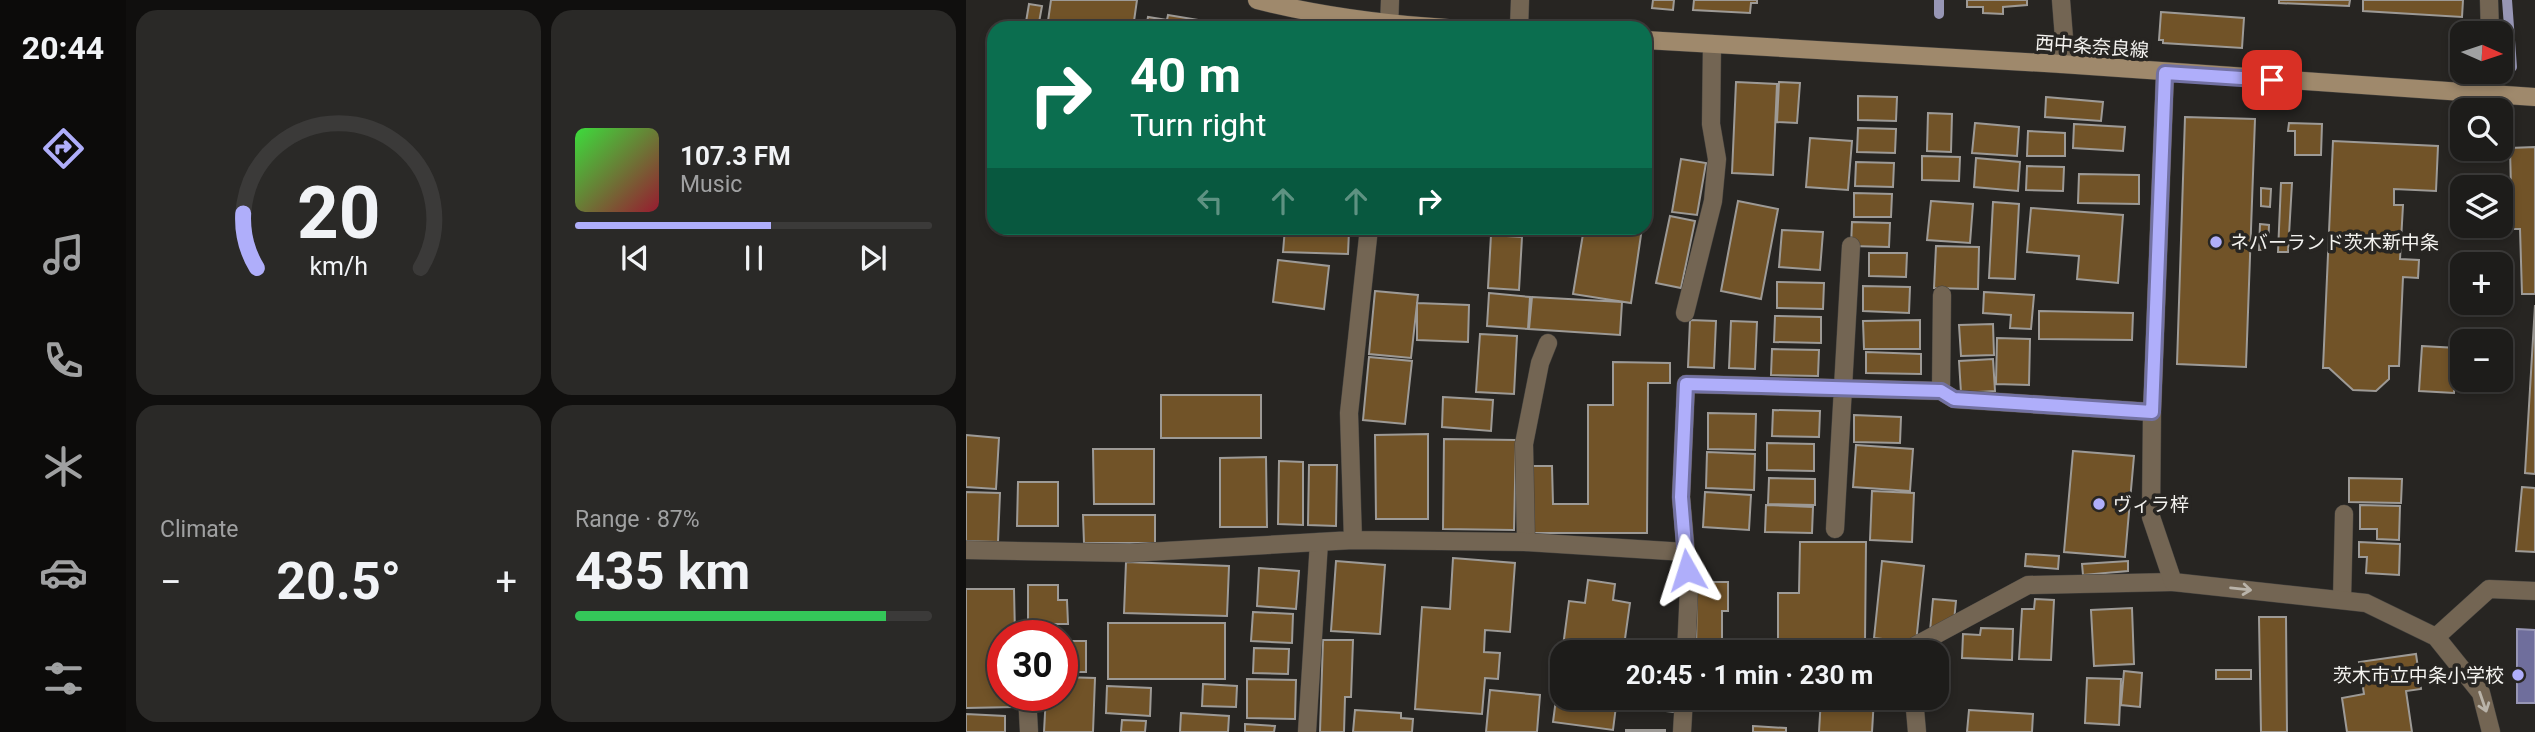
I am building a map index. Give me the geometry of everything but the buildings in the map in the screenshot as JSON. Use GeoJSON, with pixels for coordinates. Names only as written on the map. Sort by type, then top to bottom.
{"type":"FeatureCollection","features":[{"type":"Feature","properties":{"kind":"street"},"geometry":{"type":"LineString","coordinates":[[1257,0],[1360,21]]}},
{"type":"Feature","properties":{"kind":"street"},"geometry":{"type":"LineString","coordinates":[[1389,21],[1390,0]]}},
{"type":"Feature","properties":{"kind":"street"},"geometry":{"type":"LineString","coordinates":[[1519,21],[1520,0]]}},
{"type":"Feature","properties":{"kind":"street"},"geometry":{"type":"LineString","coordinates":[[2061,0],[2064,38],[2061,64]]}},
{"type":"Feature","properties":{"kind":"street"},"geometry":{"type":"LineString","coordinates":[[2489,0],[2490,21]]}},
{"type":"Feature","properties":{"kind":"street","name":"西中条奈良線"},"geometry":{"type":"LineString","coordinates":[[1652,40],[2061,64],[2535,97]]}},
{"type":"Feature","properties":{"kind":"street"},"geometry":{"type":"LineString","coordinates":[[1685,313],[1713,201],[1717,159],[1711,124],[1712,44]]}},
{"type":"Feature","properties":{"kind":"street"},"geometry":{"type":"LineString","coordinates":[[2165,73],[2152,412],[2151,517],[2173,582]]}},
{"type":"Feature","properties":{"kind":"street"},"geometry":{"type":"LineString","coordinates":[[2485,95],[2486,84]]}},
{"type":"Feature","properties":{"kind":"street"},"geometry":{"type":"LineString","coordinates":[[1353,540],[1349,414],[1368,235]]}},
{"type":"Feature","properties":{"kind":"street"},"geometry":{"type":"LineString","coordinates":[[1835,529],[1851,246]]}},
{"type":"Feature","properties":{"kind":"street"},"geometry":{"type":"LineString","coordinates":[[1941,391],[1942,295]]}},
{"type":"Feature","properties":{"kind":"street"},"geometry":{"type":"LineString","coordinates":[[1526,542],[1524,444],[1540,362],[1548,343]]}},
{"type":"Feature","properties":{"kind":"street"},"geometry":{"type":"LineString","coordinates":[[1687,640],[1689,588],[1681,497],[1686,384],[1941,391],[1954,399],[2152,412]]}},
{"type":"Feature","properties":{"kind":"street"},"geometry":{"type":"LineString","coordinates":[[2342,600],[2344,514]]}},
{"type":"Feature","properties":{"kind":"street"},"geometry":{"type":"LineString","coordinates":[[966,550],[1130,553],[1353,540],[1526,542],[1685,552]]}},
{"type":"Feature","properties":{"kind":"street"},"geometry":{"type":"LineString","coordinates":[[1307,732],[1319,542]]}},
{"type":"Feature","properties":{"kind":"street"},"geometry":{"type":"LineString","coordinates":[[1926,640],[2028,585],[2173,582],[2366,603],[2436,637],[2481,693],[2491,732]]}},
{"type":"Feature","properties":{"kind":"street"},"geometry":{"type":"LineString","coordinates":[[2436,637],[2489,589],[2535,591]]}},
{"type":"Feature","properties":{"kind":"street"},"geometry":{"type":"LineString","coordinates":[[1682,732],[1683,710]]}},
{"type":"Feature","properties":{"kind":"street"},"geometry":{"type":"LineString","coordinates":[[1915,710],[1917,732]]}},
{"type":"Feature","properties":{"kind":"street"},"geometry":{"type":"LineString","coordinates":[[1028,711],[1029,732]]}},
{"type":"Feature","properties":{"kind":"water"},"geometry":{"type":"Polygon","coordinates":[[[2517,629],[2535,630],[2535,703],[2517,703],[2517,629]]]}},
{"type":"Feature","properties":{"kind":"waterway"},"geometry":{"type":"LineString","coordinates":[[1939,0],[1939,14]]}},
{"type":"Feature","properties":{"kind":"waterway"},"geometry":{"type":"LineString","coordinates":[[2507,0],[2509,21]]}},
{"type":"Feature","properties":{"kind":"place","name":"ネバーランド茨木新中条"},"geometry":{"type":"Point","coordinates":[2216,242]}},
{"type":"Feature","properties":{"kind":"place","name":"ヴィラ梓"},"geometry":{"type":"Point","coordinates":[2099,504]}},
{"type":"Feature","properties":{"kind":"place","name":"茨木市立中条小学校"},"geometry":{"type":"Point","coordinates":[2518,675]}},
{"type":"Feature","properties":{"kind":"route"},"geometry":{"type":"LineString","coordinates":[[1687,570],[1681,497],[1686,384],[1941,391],[1954,399],[2152,412],[2165,73],[2272,80]]}}]}
